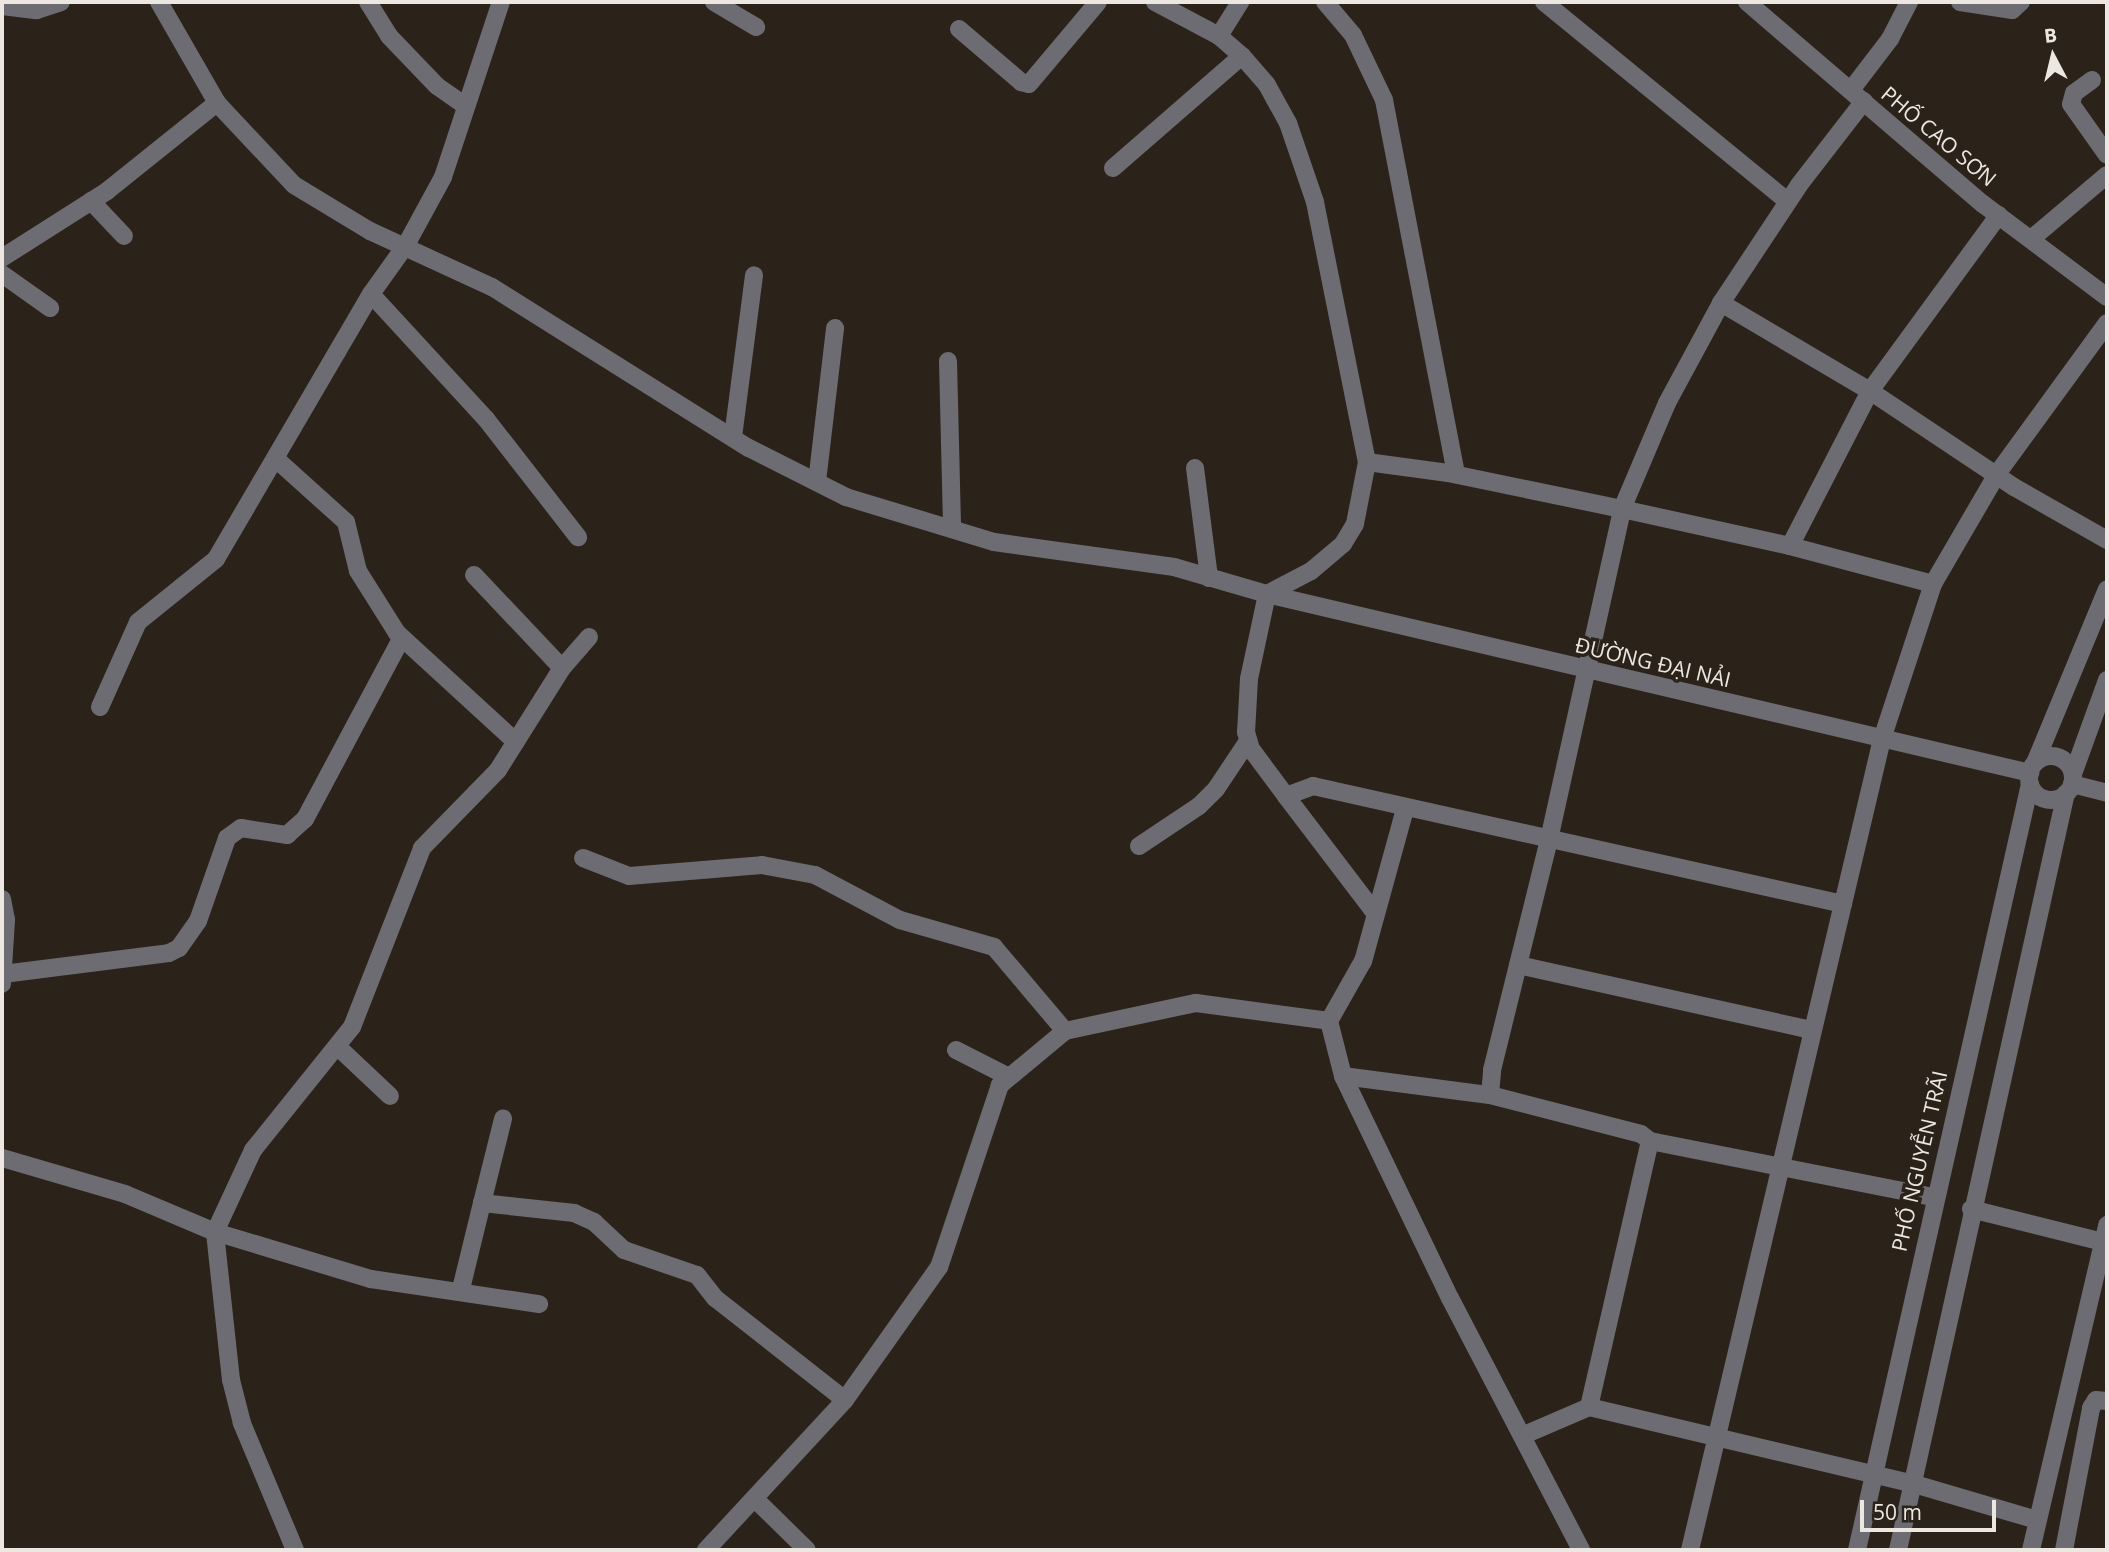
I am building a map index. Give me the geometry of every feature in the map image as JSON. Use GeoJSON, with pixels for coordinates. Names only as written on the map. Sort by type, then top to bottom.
{"type":"FeatureCollection","features":[{"type":"Feature","properties":{"kind":"street"},"geometry":{"type":"LineString","coordinates":[[2,6],[37,10],[61,2]]}},
{"type":"Feature","properties":{"kind":"street","name":"ĐƯỜNG ĐẠI NẢI"},"geometry":{"type":"LineString","coordinates":[[159,2],[218,103],[294,185],[370,231],[406,245],[492,287],[733,437],[846,497],[994,542],[1174,567],[1267,594],[2032,773]]}},
{"type":"Feature","properties":{"kind":"street"},"geometry":{"type":"LineString","coordinates":[[368,2],[389,36],[438,86],[464,105]]}},
{"type":"Feature","properties":{"kind":"street"},"geometry":{"type":"LineString","coordinates":[[100,707],[138,622],[216,559],[371,294],[406,245],[443,177],[464,105],[501,2]]}},
{"type":"Feature","properties":{"kind":"street"},"geometry":{"type":"LineString","coordinates":[[714,2],[756,27]]}},
{"type":"Feature","properties":{"kind":"street"},"geometry":{"type":"LineString","coordinates":[[959,29],[1021,82],[1029,84],[1098,2]]}},
{"type":"Feature","properties":{"kind":"street"},"geometry":{"type":"LineString","coordinates":[[1139,846],[1208,798],[1248,741],[1249,679],[1267,594],[1311,572],[1343,544],[1354,524],[1367,462],[1315,202],[1288,122],[1267,85],[1219,36],[1155,2]]}},
{"type":"Feature","properties":{"kind":"street"},"geometry":{"type":"LineString","coordinates":[[1219,36],[1240,2]]}},
{"type":"Feature","properties":{"kind":"street"},"geometry":{"type":"LineString","coordinates":[[1325,2],[1353,35],[1384,100],[1456,474]]}},
{"type":"Feature","properties":{"kind":"street"},"geometry":{"type":"LineString","coordinates":[[1544,2],[1788,202]]}},
{"type":"Feature","properties":{"kind":"street","name":"PHỐ CAO SƠN"},"geometry":{"type":"LineString","coordinates":[[1747,2],[1999,215],[2107,297]]}},
{"type":"Feature","properties":{"kind":"street"},"geometry":{"type":"LineString","coordinates":[[1490,1095],[1492,1069],[1550,835],[1584,670],[1622,509],[1667,403],[1721,303],[1857,96],[1909,2]]}},
{"type":"Feature","properties":{"kind":"street"},"geometry":{"type":"LineString","coordinates":[[1960,2],[2012,10],[2021,2]]}},
{"type":"Feature","properties":{"kind":"street"},"geometry":{"type":"LineString","coordinates":[[1113,168],[1242,57]]}},
{"type":"Feature","properties":{"kind":"street"},"geometry":{"type":"LineString","coordinates":[[2092,80],[2074,93],[2071,104],[2107,155]]}},
{"type":"Feature","properties":{"kind":"street"},"geometry":{"type":"LineString","coordinates":[[2,258],[91,201],[218,103]]}},
{"type":"Feature","properties":{"kind":"street"},"geometry":{"type":"LineString","coordinates":[[2031,239],[2107,175]]}},
{"type":"Feature","properties":{"kind":"street"},"geometry":{"type":"LineString","coordinates":[[91,201],[124,236]]}},
{"type":"Feature","properties":{"kind":"street"},"geometry":{"type":"LineString","coordinates":[[1790,546],[1870,391],[1999,215]]}},
{"type":"Feature","properties":{"kind":"street"},"geometry":{"type":"LineString","coordinates":[[2,274],[50,308]]}},
{"type":"Feature","properties":{"kind":"street"},"geometry":{"type":"LineString","coordinates":[[733,437],[754,275]]}},
{"type":"Feature","properties":{"kind":"street"},"geometry":{"type":"LineString","coordinates":[[371,294],[486,419],[578,537]]}},
{"type":"Feature","properties":{"kind":"street"},"geometry":{"type":"LineString","coordinates":[[1721,303],[1870,391],[1997,474],[2107,540]]}},
{"type":"Feature","properties":{"kind":"street"},"geometry":{"type":"LineString","coordinates":[[1690,1550],[1882,738],[1933,584],[1997,474],[2107,323]]}},
{"type":"Feature","properties":{"kind":"street"},"geometry":{"type":"LineString","coordinates":[[817,482],[835,328]]}},
{"type":"Feature","properties":{"kind":"street"},"geometry":{"type":"LineString","coordinates":[[948,361],[952,529]]}},
{"type":"Feature","properties":{"kind":"street"},"geometry":{"type":"LineString","coordinates":[[276,459],[346,522],[358,571],[401,639],[516,741]]}},
{"type":"Feature","properties":{"kind":"street"},"geometry":{"type":"LineString","coordinates":[[1367,462],[1456,474],[1622,509],[1790,546],[1933,584]]}},
{"type":"Feature","properties":{"kind":"street"},"geometry":{"type":"LineString","coordinates":[[1195,468],[1209,578]]}},
{"type":"Feature","properties":{"kind":"street"},"geometry":{"type":"LineString","coordinates":[[474,575],[562,668]]}},
{"type":"Feature","properties":{"kind":"street","name":"PHỐ NGUYỄN TRÃI"},"geometry":{"type":"LineString","coordinates":[[1857,1550],[1934,1197],[2032,773],[2107,589]]}},
{"type":"Feature","properties":{"kind":"street"},"geometry":{"type":"LineString","coordinates":[[295,1550],[242,1423],[231,1380],[215,1232],[253,1150],[339,1048],[352,1027],[422,848],[485,786],[562,668],[589,637]]}},
{"type":"Feature","properties":{"kind":"street"},"geometry":{"type":"LineString","coordinates":[[2,899],[2,979],[169,953],[179,947],[198,921],[227,838],[241,828],[287,835],[305,818],[401,639]]}},
{"type":"Feature","properties":{"kind":"street"},"geometry":{"type":"LineString","coordinates":[[1898,1550],[1971,1209],[2070,784],[2107,680]]}},
{"type":"Feature","properties":{"kind":"street"},"geometry":{"type":"LineString","coordinates":[[1248,741],[1286,796],[1375,913]]}},
{"type":"Feature","properties":{"kind":"street"},"geometry":{"type":"LineString","coordinates":[[2047,756],[2060,758],[2070,784],[2055,799],[2043,797],[2032,773],[2047,756]]}},
{"type":"Feature","properties":{"kind":"street"},"geometry":{"type":"LineString","coordinates":[[2070,784],[2107,793]]}},
{"type":"Feature","properties":{"kind":"street"},"geometry":{"type":"LineString","coordinates":[[1286,796],[1307,785],[1405,809],[1550,835],[1843,904]]}},
{"type":"Feature","properties":{"kind":"street"},"geometry":{"type":"LineString","coordinates":[[1405,809],[1363,961],[1329,1021],[1343,1076],[1450,1298],[1524,1435],[1581,1550]]}},
{"type":"Feature","properties":{"kind":"street"},"geometry":{"type":"LineString","coordinates":[[583,858],[629,876],[762,865],[815,875],[900,920],[994,947],[1065,1031]]}},
{"type":"Feature","properties":{"kind":"street"},"geometry":{"type":"LineString","coordinates":[[1518,965],[1812,1030]]}},
{"type":"Feature","properties":{"kind":"street"},"geometry":{"type":"LineString","coordinates":[[706,1550],[756,1500],[845,1400],[947,1254],[994,1098],[1009,1077],[1065,1031],[1196,1003],[1329,1021]]}},
{"type":"Feature","properties":{"kind":"street"},"geometry":{"type":"LineString","coordinates":[[339,1048],[390,1096]]}},
{"type":"Feature","properties":{"kind":"street"},"geometry":{"type":"LineString","coordinates":[[956,1050],[1009,1077]]}},
{"type":"Feature","properties":{"kind":"street"},"geometry":{"type":"LineString","coordinates":[[1343,1076],[1490,1095],[1641,1134],[1650,1141],[1934,1197]]}},
{"type":"Feature","properties":{"kind":"street"},"geometry":{"type":"LineString","coordinates":[[461,1289],[503,1119]]}},
{"type":"Feature","properties":{"kind":"street"},"geometry":{"type":"LineString","coordinates":[[1589,1407],[1650,1141]]}},
{"type":"Feature","properties":{"kind":"street"},"geometry":{"type":"LineString","coordinates":[[2,1158],[125,1194],[215,1232],[371,1279],[461,1289],[539,1304]]}},
{"type":"Feature","properties":{"kind":"street"},"geometry":{"type":"LineString","coordinates":[[482,1203],[574,1213],[594,1222],[624,1250],[698,1275],[715,1298],[845,1400]]}},
{"type":"Feature","properties":{"kind":"street"},"geometry":{"type":"LineString","coordinates":[[1971,1209],[2105,1234],[2031,1550]]}},
{"type":"Feature","properties":{"kind":"street"},"geometry":{"type":"LineString","coordinates":[[2064,1550],[2091,1408],[2096,1401],[2107,1401]]}},
{"type":"Feature","properties":{"kind":"street"},"geometry":{"type":"LineString","coordinates":[[1524,1435],[1589,1407],[1911,1483],[2037,1520]]}},
{"type":"Feature","properties":{"kind":"street"},"geometry":{"type":"LineString","coordinates":[[756,1500],[807,1550]]}}]}
